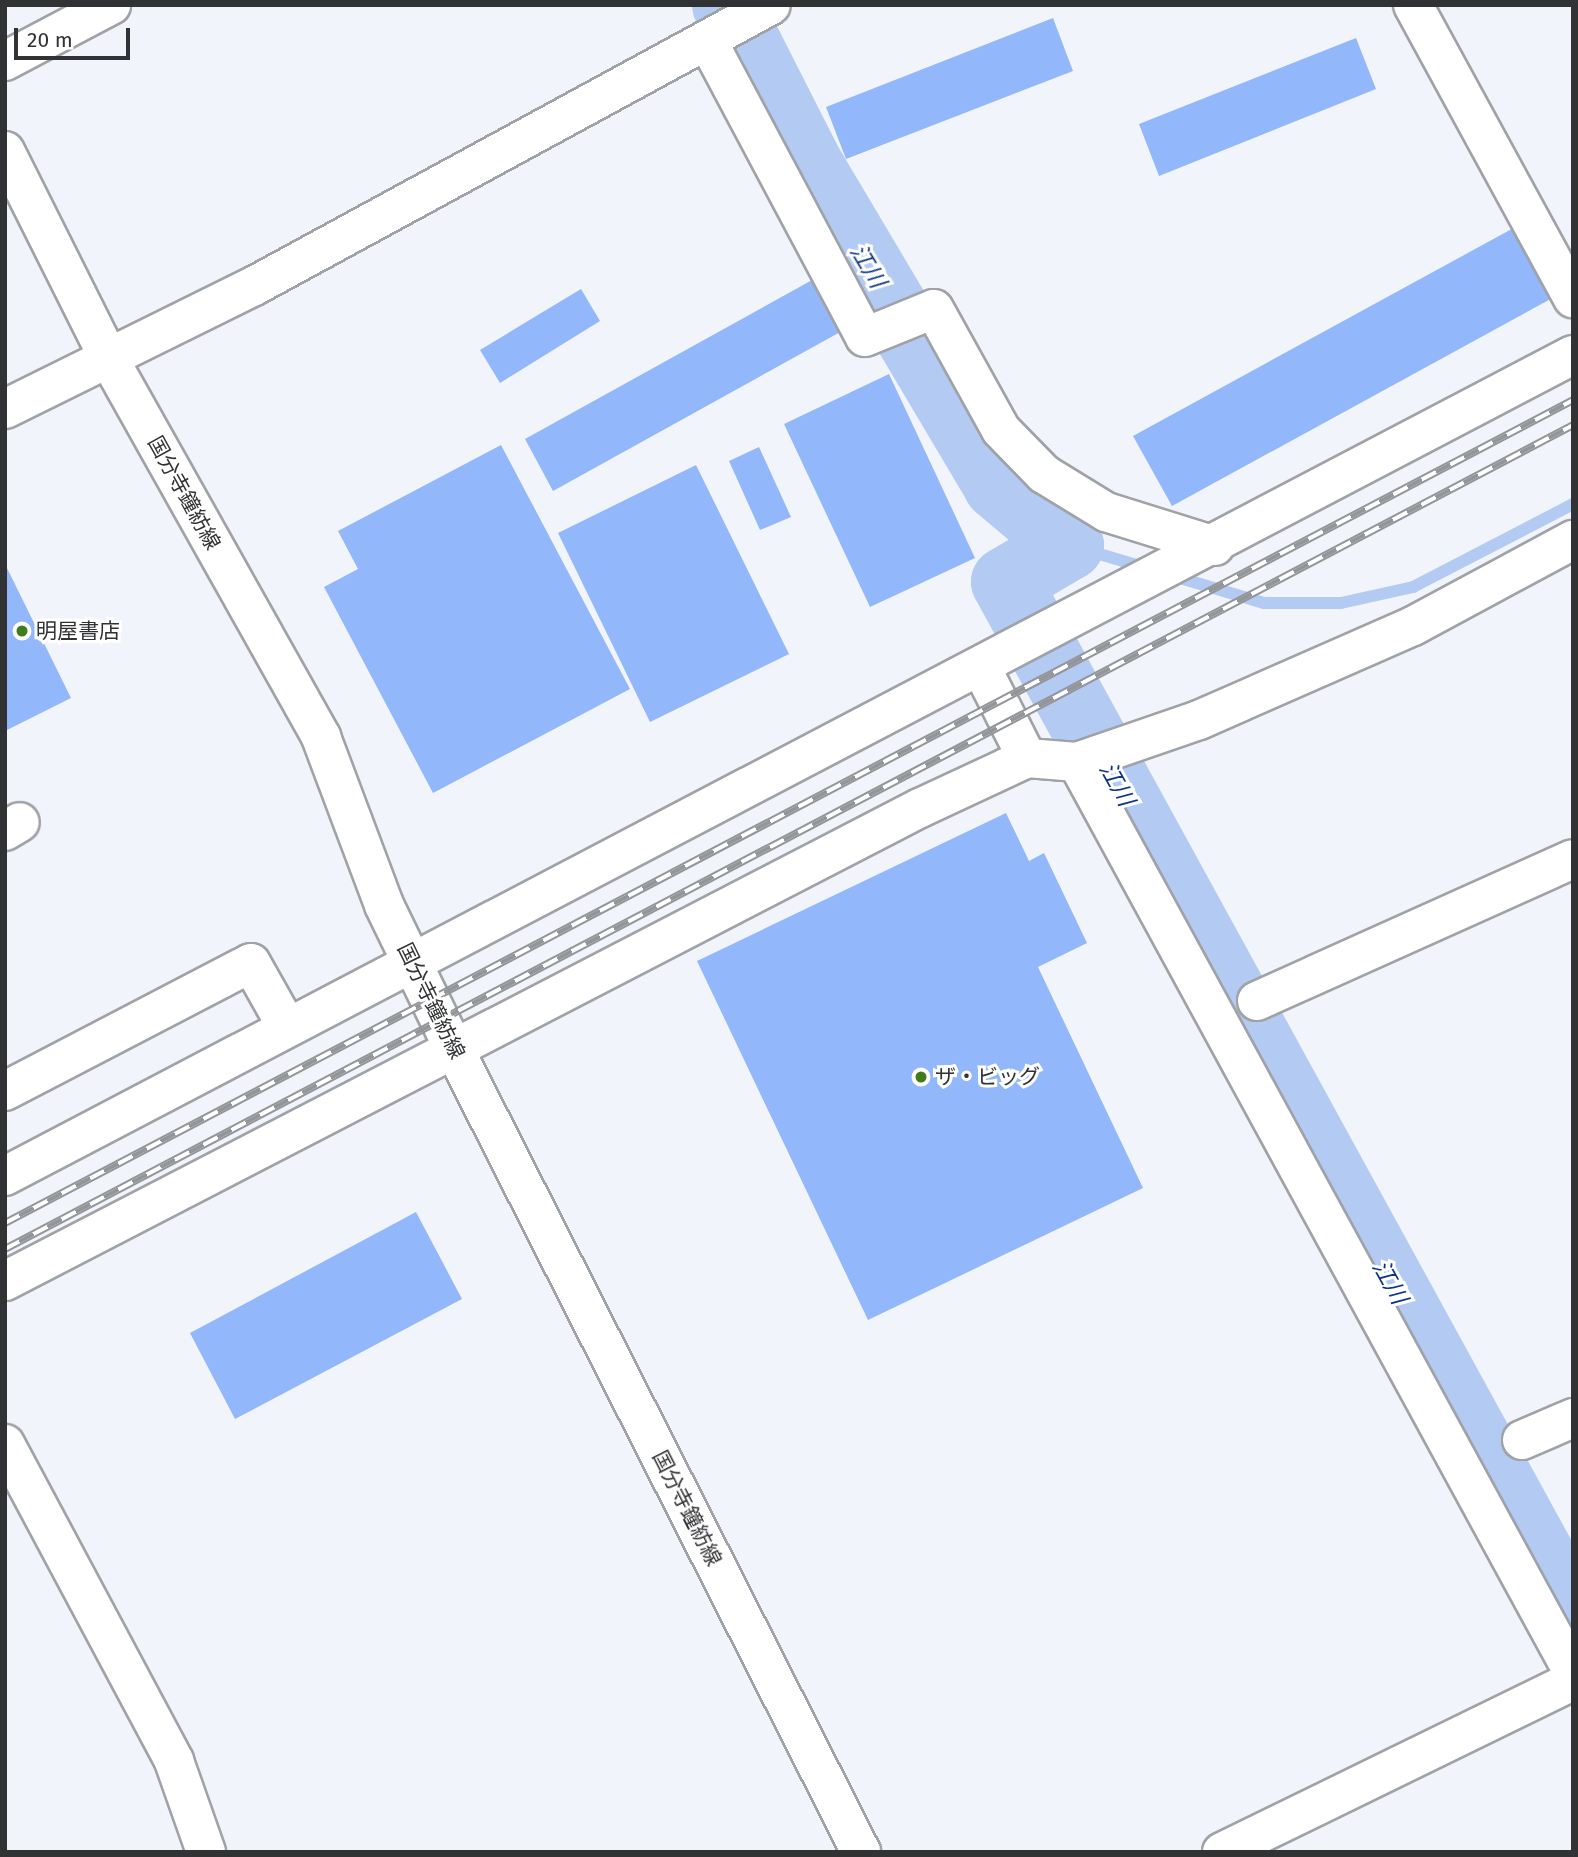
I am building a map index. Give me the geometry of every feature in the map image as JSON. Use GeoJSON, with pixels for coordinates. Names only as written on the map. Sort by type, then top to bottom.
{"type":"FeatureCollection","features":[{"type":"Feature","properties":{"kind":"street"},"geometry":{"type":"LineString","coordinates":[[5,61],[111,5]]}},
{"type":"Feature","properties":{"kind":"street"},"geometry":{"type":"LineString","coordinates":[[5,409],[254,286],[771,5]]}},
{"type":"Feature","properties":{"kind":"street"},"geometry":{"type":"LineString","coordinates":[[1413,5],[1573,298]]}},
{"type":"Feature","properties":{"kind":"street"},"geometry":{"type":"LineString","coordinates":[[707,40],[865,337],[934,309],[1001,430],[1044,474],[1106,512],[1215,546]]}},
{"type":"Feature","properties":{"kind":"street","name":"国分寺鐘紡線"},"geometry":{"type":"LineString","coordinates":[[5,150],[108,357],[321,737],[384,905],[452,1045],[861,1852]]}},
{"type":"Feature","properties":{"kind":"street"},"geometry":{"type":"LineString","coordinates":[[5,1176],[287,1027],[982,669],[1573,355]]}},
{"type":"Feature","properties":{"kind":"street"},"geometry":{"type":"LineString","coordinates":[[5,1281],[452,1045],[1027,758],[1077,762],[1199,720],[1413,626],[1573,540]]}},
{"type":"Feature","properties":{"kind":"street"},"geometry":{"type":"LineString","coordinates":[[982,669],[1027,758]]}},
{"type":"Feature","properties":{"kind":"street"},"geometry":{"type":"LineString","coordinates":[[1077,762],[1573,1672]]}},
{"type":"Feature","properties":{"kind":"street"},"geometry":{"type":"LineString","coordinates":[[1257,1000],[1573,859]]}},
{"type":"Feature","properties":{"kind":"street"},"geometry":{"type":"LineString","coordinates":[[5,1091],[251,962],[287,1027]]}},
{"type":"Feature","properties":{"kind":"street"},"geometry":{"type":"LineString","coordinates":[[1522,1440],[1573,1418]]}},
{"type":"Feature","properties":{"kind":"street"},"geometry":{"type":"LineString","coordinates":[[5,1444],[174,1761],[206,1852]]}},
{"type":"Feature","properties":{"kind":"street"},"geometry":{"type":"LineString","coordinates":[[1222,1852],[1573,1681]]}},
{"type":"Feature","properties":{"kind":"building"},"geometry":{"type":"Polygon","coordinates":[[[1053,18],[1073,71],[846,159],[826,107],[1053,18]]]}},
{"type":"Feature","properties":{"kind":"building"},"geometry":{"type":"Polygon","coordinates":[[[1356,38],[1376,89],[1159,176],[1139,124],[1356,38]]]}},
{"type":"Feature","properties":{"kind":"building"},"geometry":{"type":"Polygon","coordinates":[[[1519,225],[1558,295],[1172,506],[1133,436],[1519,225]]]}},
{"type":"Feature","properties":{"kind":"building"},"geometry":{"type":"Polygon","coordinates":[[[814,279],[842,331],[553,491],[525,439],[814,279]]]}},
{"type":"Feature","properties":{"kind":"building"},"geometry":{"type":"Polygon","coordinates":[[[581,289],[600,321],[500,383],[480,350],[581,289]]]}},
{"type":"Feature","properties":{"kind":"building"},"geometry":{"type":"Polygon","coordinates":[[[889,374],[975,558],[870,607],[784,424],[889,374]]]}},
{"type":"Feature","properties":{"kind":"building"},"geometry":{"type":"Polygon","coordinates":[[[501,445],[630,689],[433,793],[324,587],[358,569],[338,531],[501,445]]]}},
{"type":"Feature","properties":{"kind":"building"},"geometry":{"type":"Polygon","coordinates":[[[759,447],[791,517],[760,530],[729,461],[759,447]]]}},
{"type":"Feature","properties":{"kind":"building"},"geometry":{"type":"Polygon","coordinates":[[[696,465],[789,654],[650,722],[558,533],[696,465]]]}},
{"type":"Feature","properties":{"kind":"building","name":"明屋書店"},"geometry":{"type":"Polygon","coordinates":[[[5,564],[71,698],[5,731],[5,564]]]}},
{"type":"Feature","properties":{"kind":"building","name":"ザ・ビッグ"},"geometry":{"type":"Polygon","coordinates":[[[1006,813],[1029,861],[1044,853],[1087,943],[1038,967],[1143,1188],[868,1320],[697,961],[1006,813]]]}},
{"type":"Feature","properties":{"kind":"building"},"geometry":{"type":"Polygon","coordinates":[[[416,1212],[462,1299],[235,1419],[190,1333],[416,1212]]]}},
{"type":"Feature","properties":{"kind":"waterway","name":"江川"},"geometry":{"type":"LineString","coordinates":[[727,5],[806,161],[998,485],[1069,545],[1006,582],[1573,1616]]}},
{"type":"Feature","properties":{"kind":"waterway"},"geometry":{"type":"LineString","coordinates":[[1170,575],[1264,603],[1341,603],[1413,587],[1573,504]]}},
{"type":"Feature","properties":{"kind":"waterway"},"geometry":{"type":"LineString","coordinates":[[1069,545],[1146,568]]}},
{"type":"Feature","properties":{"kind":"railway"},"geometry":{"type":"LineString","coordinates":[[5,1223],[1573,400]]}},
{"type":"Feature","properties":{"kind":"railway"},"geometry":{"type":"LineString","coordinates":[[5,1249],[1573,425]]}},
{"type":"Feature","properties":{"kind":"place","name":"明屋書店"},"geometry":{"type":"Point","coordinates":[22,631]}},
{"type":"Feature","properties":{"kind":"place","name":"ザ・ビッグ"},"geometry":{"type":"Point","coordinates":[921,1077]}}]}
